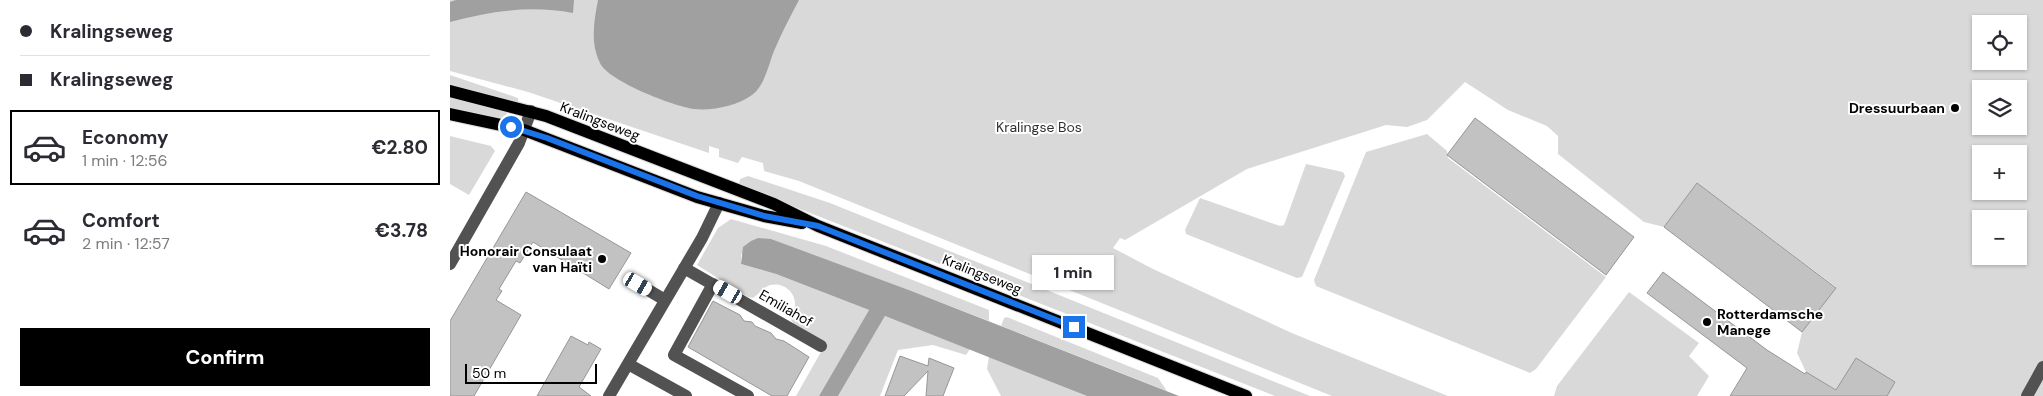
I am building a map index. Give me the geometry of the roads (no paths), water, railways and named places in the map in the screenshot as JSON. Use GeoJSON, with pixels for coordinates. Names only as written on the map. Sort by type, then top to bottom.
{"type":"FeatureCollection","features":[{"type":"Feature","properties":{"kind":"main road","name":"Kralingseweg"},"geometry":{"type":"LineString","coordinates":[[450,92],[531,111],[774,204],[818,226],[1246,396]]}},
{"type":"Feature","properties":{"kind":"main road","name":"Kralingseweg"},"geometry":{"type":"LineString","coordinates":[[450,114],[524,130],[719,203],[764,216],[818,226]]}},
{"type":"Feature","properties":{"kind":"main road"},"geometry":{"type":"LineString","coordinates":[[719,203],[726,186]]}},
{"type":"Feature","properties":{"kind":"street"},"geometry":{"type":"LineString","coordinates":[[450,264],[519,143],[531,111]]}},
{"type":"Feature","properties":{"kind":"street"},"geometry":{"type":"LineString","coordinates":[[609,396],[702,238],[719,203]]}},
{"type":"Feature","properties":{"kind":"street","name":"Emiliahof"},"geometry":{"type":"LineString","coordinates":[[684,268],[821,346]]}},
{"type":"Feature","properties":{"kind":"street"},"geometry":{"type":"LineString","coordinates":[[638,284],[665,300]]}},
{"type":"Feature","properties":{"kind":"street"},"geometry":{"type":"LineString","coordinates":[[713,284],[674,355],[748,396]]}},
{"type":"Feature","properties":{"kind":"street"},"geometry":{"type":"LineString","coordinates":[[628,364],[686,396]]}},
{"type":"Feature","properties":{"kind":"street"},"geometry":{"type":"LineString","coordinates":[[2027,396],[2043,367]]}},
{"type":"Feature","properties":{"kind":"place","name":"Dressuurbaan"},"geometry":{"type":"Point","coordinates":[1955,108]}},
{"type":"Feature","properties":{"kind":"place","name":"Honorair Consulaat van Haïti"},"geometry":{"type":"Point","coordinates":[602,259]}},
{"type":"Feature","properties":{"kind":"place","name":"Rotterdamsche Manege"},"geometry":{"type":"Point","coordinates":[1707,322]}},
{"type":"Feature","properties":{"kind":"park label","name":"Kralingse Bos"},"geometry":{"type":"Point","coordinates":[1039,127]}}]}
